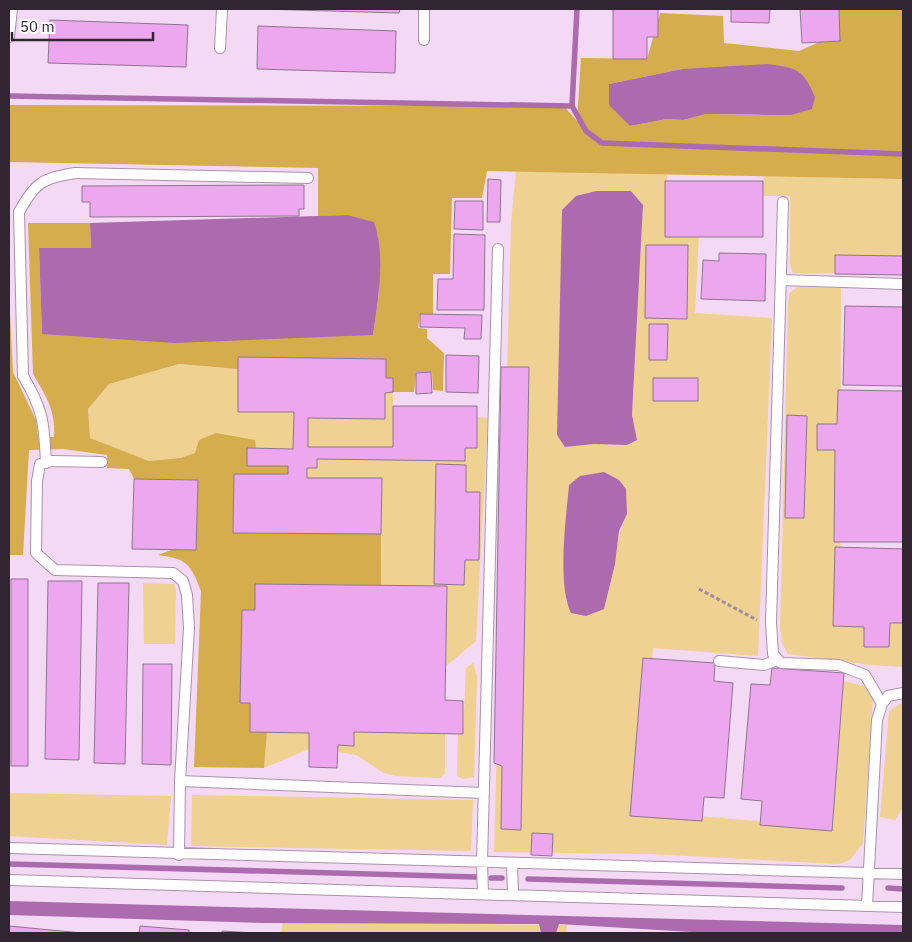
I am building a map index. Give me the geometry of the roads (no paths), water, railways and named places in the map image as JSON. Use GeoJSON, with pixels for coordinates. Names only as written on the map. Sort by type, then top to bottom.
{"type":"FeatureCollection","features":[{"type":"Feature","properties":{"kind":"lane"},"geometry":{"type":"LineString","coordinates":[[9,37],[12,9]]}},
{"type":"Feature","properties":{"kind":"lane"},"geometry":{"type":"LineString","coordinates":[[220,48],[222,9]]}},
{"type":"Feature","properties":{"kind":"lane"},"geometry":{"type":"LineString","coordinates":[[424,9],[424,40]]}},
{"type":"Feature","properties":{"kind":"lane"},"geometry":{"type":"LineString","coordinates":[[46,462],[44,419],[36,397],[24,376],[19,212],[31,190],[52,177],[75,173],[308,178]]}},
{"type":"Feature","properties":{"kind":"lane"},"geometry":{"type":"LineString","coordinates":[[783,202],[771,628],[773,654],[781,663],[839,666],[865,675],[882,704]]}},
{"type":"Feature","properties":{"kind":"lane"},"geometry":{"type":"LineString","coordinates":[[484,894],[482,862],[498,249]]}},
{"type":"Feature","properties":{"kind":"lane"},"geometry":{"type":"LineString","coordinates":[[781,280],[903,284]]}},
{"type":"Feature","properties":{"kind":"lane"},"geometry":{"type":"LineString","coordinates":[[102,462],[46,462],[40,464],[37,481],[36,553],[55,570],[173,573],[183,581],[188,595],[189,628],[180,781],[179,855]]}},
{"type":"Feature","properties":{"kind":"lane"},"geometry":{"type":"LineString","coordinates":[[718,661],[764,665],[777,660]]}},
{"type":"Feature","properties":{"kind":"lane"},"geometry":{"type":"LineString","coordinates":[[867,906],[877,720],[882,704],[888,696],[903,693]]}},
{"type":"Feature","properties":{"kind":"lane"},"geometry":{"type":"LineString","coordinates":[[180,781],[484,793]]}},
{"type":"Feature","properties":{"kind":"lane"},"geometry":{"type":"LineString","coordinates":[[9,848],[179,855],[903,874]]}},
{"type":"Feature","properties":{"kind":"lane"},"geometry":{"type":"LineString","coordinates":[[512,863],[513,894]]}},
{"type":"Feature","properties":{"kind":"lane"},"geometry":{"type":"LineString","coordinates":[[9,880],[903,907]]}},
{"type":"Feature","properties":{"kind":"waterway"},"geometry":{"type":"LineString","coordinates":[[572,106],[577,9]]}},
{"type":"Feature","properties":{"kind":"waterway"},"geometry":{"type":"LineString","coordinates":[[9,96],[572,106],[586,131],[602,143],[903,154]]}},
{"type":"Feature","properties":{"kind":"waterway"},"geometry":{"type":"LineString","coordinates":[[9,864],[476,877]]}},
{"type":"Feature","properties":{"kind":"waterway"},"geometry":{"type":"LineString","coordinates":[[491,878],[502,878]]}},
{"type":"Feature","properties":{"kind":"waterway"},"geometry":{"type":"LineString","coordinates":[[528,879],[842,888]]}},
{"type":"Feature","properties":{"kind":"waterway"},"geometry":{"type":"LineString","coordinates":[[888,888],[903,889]]}}]}
